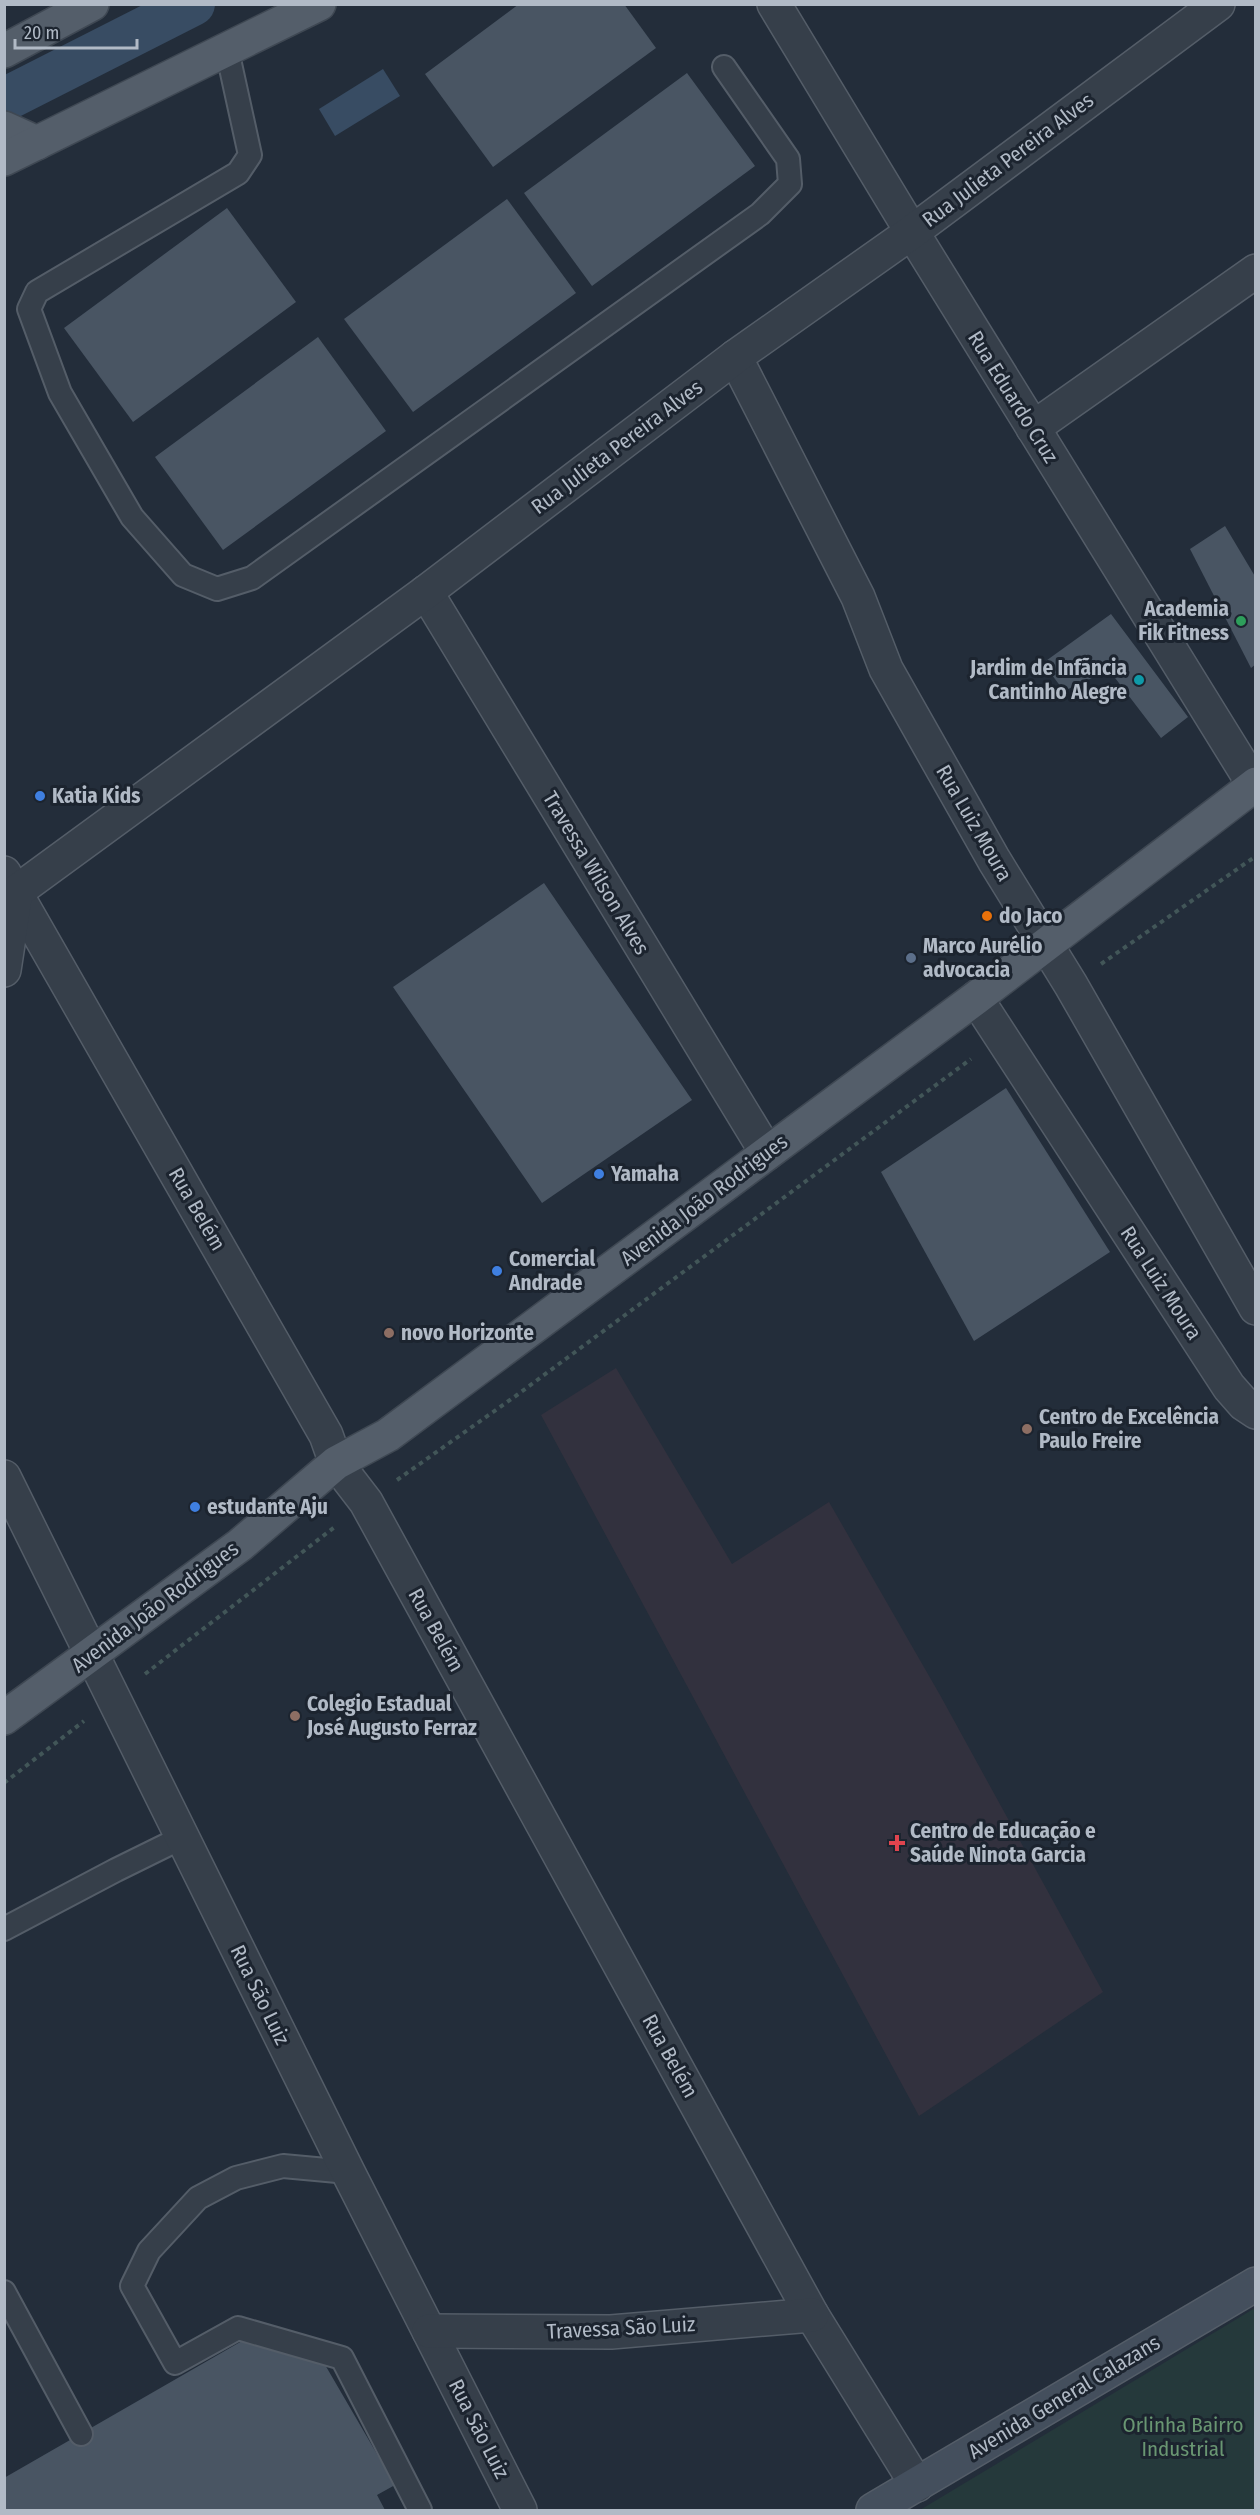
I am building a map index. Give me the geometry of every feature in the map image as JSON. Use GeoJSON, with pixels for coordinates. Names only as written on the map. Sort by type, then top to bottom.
{"type":"FeatureCollection","features":[{"type":"Feature","properties":{"kind":"main road"},"geometry":{"type":"LineString","coordinates":[[4,51],[92,4]]}},
{"type":"Feature","properties":{"kind":"main road"},"geometry":{"type":"LineString","coordinates":[[16,141],[227,50],[319,4]]}},
{"type":"Feature","properties":{"kind":"main road","name":"Avenida João Rodrigues"},"geometry":{"type":"LineString","coordinates":[[4,1718],[240,1545],[336,1464],[388,1435],[976,998],[1255,785]]}},
{"type":"Feature","properties":{"kind":"main road","name":"Avenida General Calazans"},"geometry":{"type":"LineString","coordinates":[[873,2511],[1256,2284]]}},
{"type":"Feature","properties":{"kind":"street","name":"Rua Eduardo Cruz"},"geometry":{"type":"LineString","coordinates":[[774,4],[1032,428],[1255,785]]}},
{"type":"Feature","properties":{"kind":"street","name":"Rua Julieta Pereira Alves"},"geometry":{"type":"LineString","coordinates":[[10,883],[426,592],[735,357],[912,232],[1218,4]]}},
{"type":"Feature","properties":{"kind":"street"},"geometry":{"type":"LineString","coordinates":[[1032,428],[1256,271]]}},
{"type":"Feature","properties":{"kind":"street","name":"Rua Luiz Moura"},"geometry":{"type":"LineString","coordinates":[[735,357],[858,597],[886,669],[994,860],[1071,985],[1256,1308]]}},
{"type":"Feature","properties":{"kind":"street","name":"Travessa Wilson Alves"},"geometry":{"type":"LineString","coordinates":[[426,592],[767,1153]]}},
{"type":"Feature","properties":{"kind":"street"},"geometry":{"type":"LineString","coordinates":[[4,970],[10,883]]}},
{"type":"Feature","properties":{"kind":"street","name":"Rua Belém"},"geometry":{"type":"LineString","coordinates":[[10,883],[326,1435],[336,1464],[366,1502],[812,2315],[917,2485]]}},
{"type":"Feature","properties":{"kind":"street","name":"Rua Luiz Moura"},"geometry":{"type":"LineString","coordinates":[[976,998],[1229,1387],[1256,1412]]}},
{"type":"Feature","properties":{"kind":"street","name":"Rua São Luiz"},"geometry":{"type":"LineString","coordinates":[[4,1478],[348,2172],[520,2511]]}},
{"type":"Feature","properties":{"kind":"street","name":"Travessa São Luiz"},"geometry":{"type":"LineString","coordinates":[[429,2331],[611,2332],[812,2315]]}},
{"type":"Feature","properties":{"kind":"lane"},"geometry":{"type":"LineString","coordinates":[[227,50],[250,155],[238,173],[37,292],[29,309],[60,393],[132,517],[183,575],[217,589],[252,578],[760,214],[790,184],[788,159],[724,67]]}},
{"type":"Feature","properties":{"kind":"lane"},"geometry":{"type":"LineString","coordinates":[[4,1929],[183,1837]]}},
{"type":"Feature","properties":{"kind":"lane"},"geometry":{"type":"LineString","coordinates":[[348,2172],[283,2166],[236,2178],[198,2198],[149,2251],[132,2286],[175,2363],[238,2328],[342,2358],[420,2511]]}},
{"type":"Feature","properties":{"kind":"lane"},"geometry":{"type":"LineString","coordinates":[[4,2292],[81,2434]]}},
{"type":"Feature","properties":{"kind":"path"},"geometry":{"type":"LineString","coordinates":[[1071,985],[1256,856]]}},
{"type":"Feature","properties":{"kind":"path"},"geometry":{"type":"LineString","coordinates":[[4,1783],[366,1502],[526,1388],[1000,1037]]}},
{"type":"Feature","properties":{"kind":"shaded area","name":"Centro de Educação e Saúde Ninota Garcia"},"geometry":{"type":"Polygon","coordinates":[[[616,1368],[732,1564],[829,1502],[940,1695],[1103,1992],[919,2116],[541,1415],[616,1368]]]}},
{"type":"Feature","properties":{"kind":"green space","name":"Orlinha Bairro Industrial"},"geometry":{"type":"Polygon","coordinates":[[[1255,2308],[1255,2510],[920,2510],[1255,2308]]]}},
{"type":"Feature","properties":{"kind":"water"},"geometry":{"type":"Polygon","coordinates":[[[383,69],[400,96],[335,136],[319,109],[383,69]]]}},
{"type":"Feature","properties":{"kind":"building"},"geometry":{"type":"Polygon","coordinates":[[[519,4],[624,4],[656,48],[493,167],[425,74],[519,4]]]}},
{"type":"Feature","properties":{"kind":"building"},"geometry":{"type":"Polygon","coordinates":[[[687,73],[755,166],[592,286],[524,193],[687,73]]]}},
{"type":"Feature","properties":{"kind":"building"},"geometry":{"type":"Polygon","coordinates":[[[507,199],[576,293],[413,412],[344,319],[507,199]]]}},
{"type":"Feature","properties":{"kind":"building"},"geometry":{"type":"Polygon","coordinates":[[[227,208],[296,302],[133,422],[64,328],[227,208]]]}},
{"type":"Feature","properties":{"kind":"building"},"geometry":{"type":"Polygon","coordinates":[[[318,337],[386,431],[223,550],[155,457],[318,337]]]}},
{"type":"Feature","properties":{"kind":"building","name":"Academia Fik Fitness"},"geometry":{"type":"Polygon","coordinates":[[[1225,526],[1256,578],[1256,664],[1251,668],[1190,549],[1225,526]]]}},
{"type":"Feature","properties":{"kind":"building","name":"Jardim de Infãncia Cantinho Alegre"},"geometry":{"type":"Polygon","coordinates":[[[1111,614],[1188,717],[1161,738],[1109,670],[1064,691],[1043,663],[1111,614]]]}},
{"type":"Feature","properties":{"kind":"building"},"geometry":{"type":"Polygon","coordinates":[[[544,883],[692,1100],[542,1203],[393,987],[544,883]]]}},
{"type":"Feature","properties":{"kind":"building"},"geometry":{"type":"Polygon","coordinates":[[[1006,1088],[1110,1252],[974,1341],[881,1172],[1006,1088]]]}},
{"type":"Feature","properties":{"kind":"building"},"geometry":{"type":"Polygon","coordinates":[[[242,2341],[324,2363],[395,2485],[377,2495],[385,2510],[4,2510],[4,2478],[242,2341]]]}},
{"type":"Feature","properties":{"kind":"waterway"},"geometry":{"type":"LineString","coordinates":[[4,100],[193,4]]}},
{"type":"Feature","properties":{"kind":"place","name":"Academia Fik Fitness"},"geometry":{"type":"Point","coordinates":[1241,621]}},
{"type":"Feature","properties":{"kind":"place","name":"Jardim de Infãncia Cantinho Alegre"},"geometry":{"type":"Point","coordinates":[1139,680]}},
{"type":"Feature","properties":{"kind":"place","name":"Katia Kids"},"geometry":{"type":"Point","coordinates":[40,796]}},
{"type":"Feature","properties":{"kind":"place","name":"do Jaco"},"geometry":{"type":"Point","coordinates":[987,916]}},
{"type":"Feature","properties":{"kind":"place","name":"Marco Aurélio advocacia"},"geometry":{"type":"Point","coordinates":[911,958]}},
{"type":"Feature","properties":{"kind":"place","name":"Yamaha"},"geometry":{"type":"Point","coordinates":[599,1174]}},
{"type":"Feature","properties":{"kind":"place","name":"Comercial Andrade"},"geometry":{"type":"Point","coordinates":[497,1271]}},
{"type":"Feature","properties":{"kind":"place","name":"novo Horizonte"},"geometry":{"type":"Point","coordinates":[389,1333]}},
{"type":"Feature","properties":{"kind":"place","name":"Centro de Excelência Paulo Freire"},"geometry":{"type":"Point","coordinates":[1027,1429]}},
{"type":"Feature","properties":{"kind":"place","name":"estudante Aju"},"geometry":{"type":"Point","coordinates":[195,1507]}},
{"type":"Feature","properties":{"kind":"place","name":"Colegio Estadual José Augusto Ferraz"},"geometry":{"type":"Point","coordinates":[295,1716]}},
{"type":"Feature","properties":{"kind":"place","name":"Centro de Educação e Saúde Ninota Garcia"},"geometry":{"type":"Point","coordinates":[897,1843]}}]}
